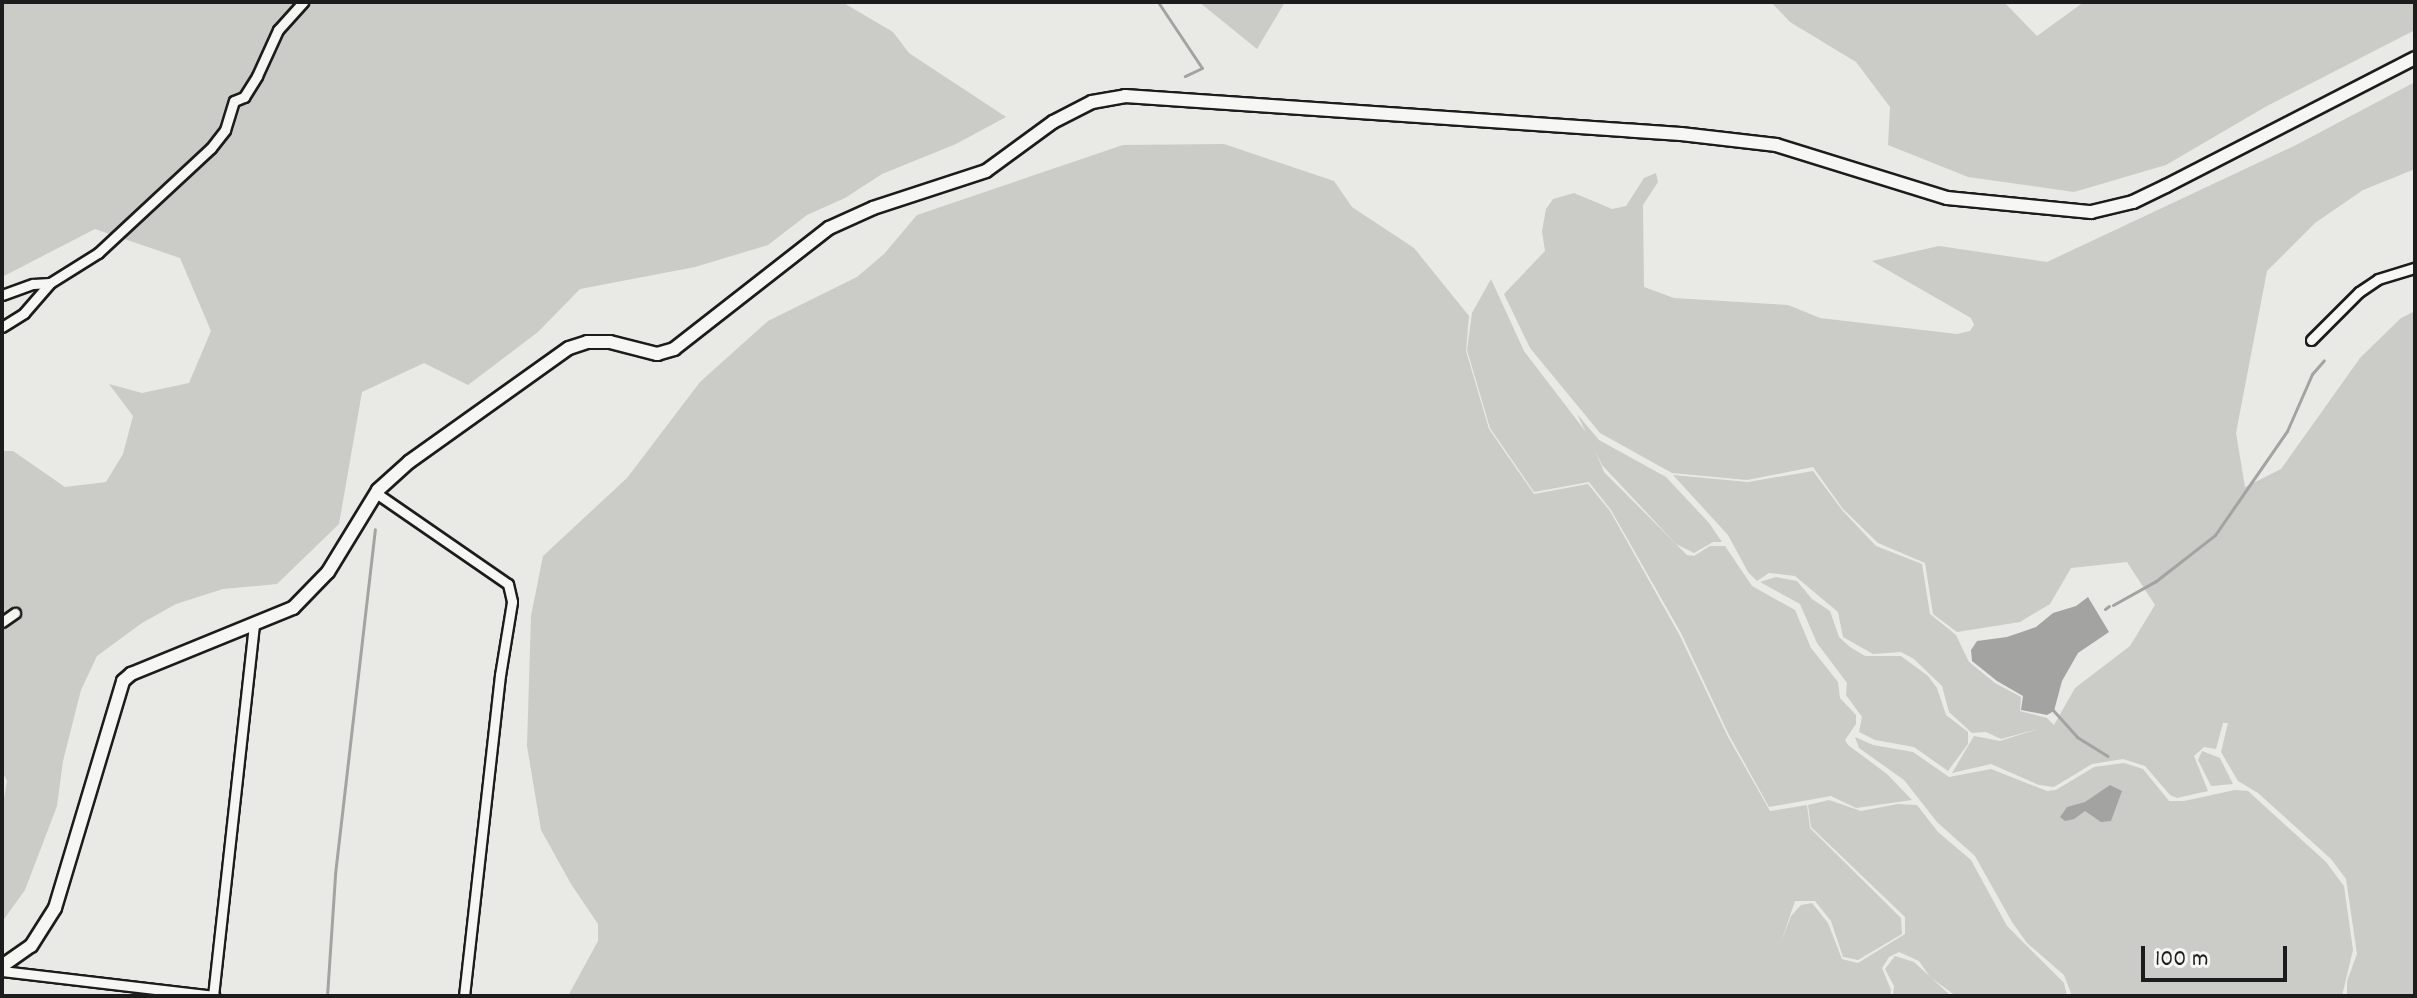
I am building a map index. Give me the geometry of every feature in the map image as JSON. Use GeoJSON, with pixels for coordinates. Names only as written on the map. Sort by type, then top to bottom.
{"type":"FeatureCollection","features":[{"type":"Feature","properties":{"kind":"street"},"geometry":{"type":"LineString","coordinates":[[2,327],[24,313],[50,283],[98,253],[211,148],[225,130],[234,101],[244,97],[257,76],[278,30],[303,2]]}},
{"type":"Feature","properties":{"kind":"street"},"geometry":{"type":"LineString","coordinates":[[2,968],[31,946],[55,908],[123,681],[173,654],[293,608],[311,593],[376,493],[409,462],[569,348],[587,342],[610,342],[657,354],[674,349],[829,228],[873,208],[986,171],[1053,122],[1092,102],[1125,96],[1681,134],[1776,145],[1947,198],[2091,212],[2144,197],[2415,58]]}},
{"type":"Feature","properties":{"kind":"street"},"geometry":{"type":"LineString","coordinates":[[2311,340],[2359,292],[2378,279],[2415,268]]}},
{"type":"Feature","properties":{"kind":"street"},"geometry":{"type":"LineString","coordinates":[[2,295],[33,284],[50,283]]}},
{"type":"Feature","properties":{"kind":"street"},"geometry":{"type":"LineString","coordinates":[[376,493],[508,584],[512,602],[500,675],[464,996]]}},
{"type":"Feature","properties":{"kind":"street"},"geometry":{"type":"LineString","coordinates":[[2,622],[15,613]]}},
{"type":"Feature","properties":{"kind":"street"},"geometry":{"type":"LineString","coordinates":[[2,968],[214,996],[254,625]]}},
{"type":"Feature","properties":{"kind":"shaded area"},"geometry":{"type":"Polygon","coordinates":[[[2,2],[842,2],[893,32],[909,53],[1006,117],[956,144],[882,174],[845,198],[807,215],[768,245],[695,267],[580,289],[538,332],[468,385],[424,363],[362,392],[339,524],[277,584],[223,589],[176,604],[142,623],[97,656],[81,690],[63,761],[57,806],[25,890],[2,922],[2,809],[7,781],[2,771],[2,451],[13,451],[65,487],[106,482],[123,454],[133,416],[109,384],[142,393],[189,383],[211,331],[180,258],[95,229],[2,277],[2,2]]]}},
{"type":"Feature","properties":{"kind":"shaded area"},"geometry":{"type":"Polygon","coordinates":[[[1199,2],[1285,2],[1257,49],[1199,2]]]}},
{"type":"Feature","properties":{"kind":"shaded area"},"geometry":{"type":"Polygon","coordinates":[[[1771,2],[2004,2],[2037,36],[2084,2],[2415,2],[2415,30],[2267,106],[2166,165],[2074,192],[1968,177],[1888,145],[1890,107],[1856,62],[1790,22],[1771,2]]]}},
{"type":"Feature","properties":{"kind":"shaded area"},"geometry":{"type":"Polygon","coordinates":[[[2415,82],[2415,169],[2363,190],[2315,223],[2267,271],[2236,433],[2245,487],[2281,469],[2360,358],[2401,318],[2415,311],[2415,996],[2347,996],[2347,981],[2357,954],[2346,879],[2331,859],[2258,793],[2238,781],[2221,752],[2228,723],[2223,723],[2216,749],[2204,747],[2194,756],[2208,791],[2177,798],[2170,795],[2145,766],[2123,759],[2092,764],[2054,787],[2039,785],[1991,764],[1952,773],[1974,736],[2000,741],[2038,729],[2001,739],[1986,732],[1972,733],[1949,712],[1942,686],[1914,659],[1901,652],[1873,654],[1843,637],[1838,612],[1795,576],[1769,573],[1757,581],[1748,572],[1728,535],[1673,475],[1748,482],[1813,471],[1842,510],[1876,546],[1922,564],[1930,614],[1956,635],[1969,662],[1995,683],[2021,697],[2020,711],[2047,718],[2054,725],[2075,688],[2130,646],[2155,605],[2127,562],[2071,568],[2050,604],[2020,622],[1957,632],[1933,614],[1925,563],[1878,543],[1843,509],[1813,467],[1747,480],[1672,473],[1600,433],[1530,348],[1504,294],[1545,251],[1542,231],[1546,209],[1553,199],[1574,193],[1612,209],[1626,206],[1644,178],[1656,173],[1658,182],[1643,205],[1644,287],[1674,298],[1788,305],[1820,318],[1957,334],[1970,331],[1974,325],[1971,318],[1872,261],[1939,246],[2047,262],[2296,145],[2415,82]]]}},
{"type":"Feature","properties":{"kind":"shaded area"},"geometry":{"type":"Polygon","coordinates":[[[1224,144],[1334,181],[1352,207],[1414,248],[1469,316],[1466,351],[1489,429],[1534,494],[1588,484],[1610,511],[1680,636],[1728,737],[1770,811],[1807,805],[1810,828],[1901,918],[1902,934],[1858,960],[1843,957],[1831,921],[1815,901],[1795,901],[1781,942],[1791,916],[1801,905],[1812,903],[1828,923],[1842,959],[1858,963],[1905,934],[1905,917],[1811,827],[1808,805],[1829,800],[1861,811],[1898,804],[1917,805],[1938,832],[1971,860],[2007,926],[2064,983],[2067,996],[1956,996],[1930,977],[1919,961],[1899,952],[1889,957],[1882,968],[1891,990],[1890,996],[568,996],[598,941],[598,924],[541,830],[527,746],[531,616],[543,556],[627,478],[700,382],[768,321],[857,277],[884,254],[917,215],[1123,145],[1224,144]]]}},
{"type":"Feature","properties":{"kind":"shaded area"},"geometry":{"type":"Polygon","coordinates":[[[1491,279],[1524,351],[1589,436],[1604,472],[1687,555],[1694,556],[1710,546],[1725,546],[1752,586],[1795,610],[1811,648],[1838,682],[1840,698],[1856,715],[1856,724],[1845,740],[1848,745],[1887,774],[1912,800],[1856,808],[1831,796],[1769,807],[1729,735],[1681,633],[1611,510],[1589,482],[1534,492],[1490,428],[1467,350],[1472,313],[1491,279]]]}},
{"type":"Feature","properties":{"kind":"shaded area"},"geometry":{"type":"Polygon","coordinates":[[[1577,414],[1599,440],[1666,477],[1709,523],[1722,542],[1713,542],[1694,553],[1676,544],[1602,465],[1577,414]]]}},
{"type":"Feature","properties":{"kind":"shaded area"},"geometry":{"type":"Polygon","coordinates":[[[1776,577],[1797,581],[1812,599],[1830,611],[1839,637],[1850,647],[1865,656],[1901,656],[1928,676],[1937,688],[1946,715],[1968,732],[1968,744],[1948,771],[1914,747],[1875,740],[1859,732],[1862,717],[1846,695],[1847,683],[1817,643],[1800,604],[1760,582],[1776,577]]]}},
{"type":"Feature","properties":{"kind":"shaded area"},"geometry":{"type":"Polygon","coordinates":[[[2088,597],[2109,632],[2078,653],[2062,681],[2054,711],[2047,715],[2021,710],[2023,696],[1972,661],[1971,650],[1977,641],[2007,637],[2036,627],[2053,613],[2076,606],[2088,597]]]}},
{"type":"Feature","properties":{"kind":"shaded area"},"geometry":{"type":"Polygon","coordinates":[[[1855,737],[1873,745],[1913,752],[1949,777],[1991,769],[2047,791],[2056,790],[2094,767],[2124,763],[2143,769],[2169,801],[2184,801],[2235,790],[2248,791],[2326,862],[2344,886],[2353,950],[2342,996],[2072,996],[2064,975],[2027,943],[2012,922],[1975,856],[1937,822],[1904,780],[1859,748],[1855,737]]]}},
{"type":"Feature","properties":{"kind":"shaded area"},"geometry":{"type":"Polygon","coordinates":[[[2202,751],[2220,758],[2233,784],[2211,786],[2198,760],[2202,751]]]}},
{"type":"Feature","properties":{"kind":"shaded area"},"geometry":{"type":"Polygon","coordinates":[[[2110,785],[2122,791],[2111,821],[2101,822],[2085,811],[2074,819],[2065,821],[2060,817],[2067,807],[2085,802],[2110,785]]]}},
{"type":"Feature","properties":{"kind":"shaded area"},"geometry":{"type":"Polygon","coordinates":[[[1895,956],[1914,962],[1951,996],[1893,996],[1894,986],[1885,969],[1895,956]]]}},
{"type":"Feature","properties":{"kind":"waterway"},"geometry":{"type":"LineString","coordinates":[[1158,2],[1202,68],[1185,76]]}},
{"type":"Feature","properties":{"kind":"waterway"},"geometry":{"type":"LineString","coordinates":[[2113,605],[2156,581],[2215,535],[2287,431],[2312,374],[2324,360]]}},
{"type":"Feature","properties":{"kind":"waterway"},"geometry":{"type":"LineString","coordinates":[[327,996],[335,874],[375,529]]}},
{"type":"Feature","properties":{"kind":"waterway"},"geometry":{"type":"LineString","coordinates":[[2105,609],[2109,606]]}},
{"type":"Feature","properties":{"kind":"waterway"},"geometry":{"type":"LineString","coordinates":[[2052,709],[2077,737],[2108,756]]}}]}
